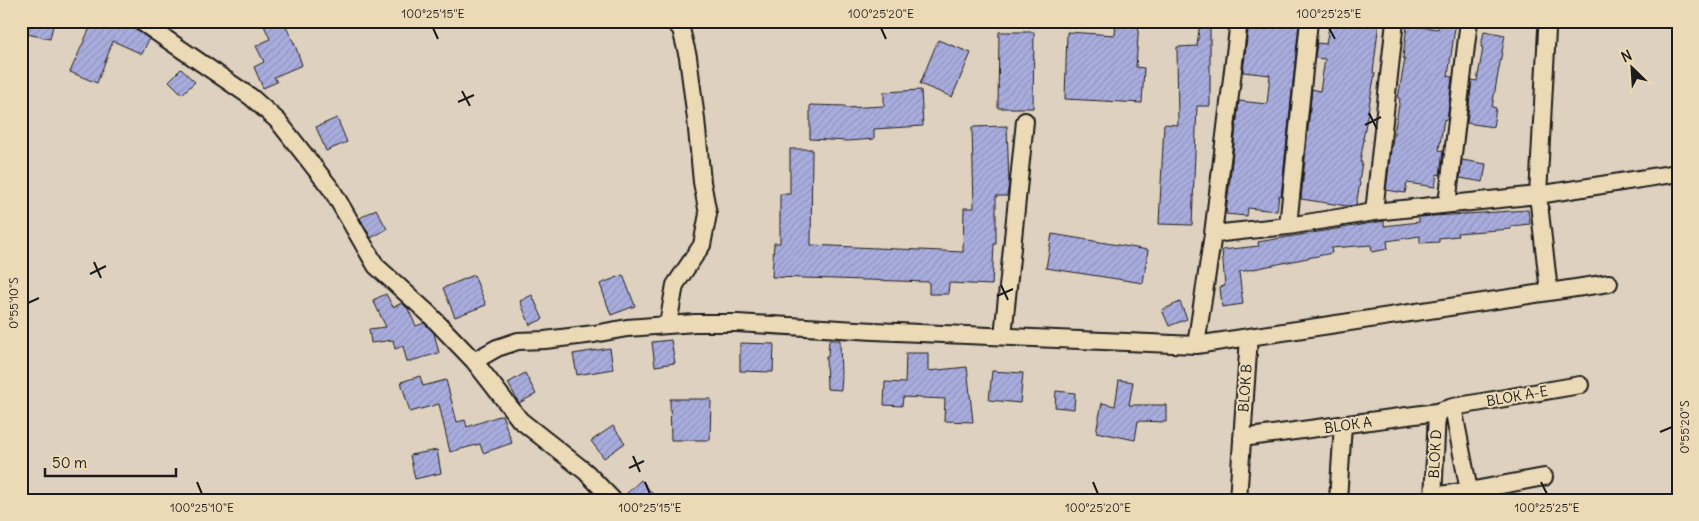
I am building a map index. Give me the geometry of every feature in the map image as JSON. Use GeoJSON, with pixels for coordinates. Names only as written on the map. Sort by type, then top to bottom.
{"type":"FeatureCollection","features":[{"type":"Feature","properties":{"kind":"street"},"geometry":{"type":"LineString","coordinates":[[140,21],[250,97],[278,120],[332,190],[376,266],[428,313],[474,361],[520,420],[586,472],[613,500]]}},
{"type":"Feature","properties":{"kind":"street"},"geometry":{"type":"LineString","coordinates":[[668,324],[675,285],[702,245],[708,214],[702,182],[688,57],[681,29],[673,21]]}},
{"type":"Feature","properties":{"kind":"street"},"geometry":{"type":"LineString","coordinates":[[1196,345],[1213,234],[1239,21]]}},
{"type":"Feature","properties":{"kind":"street"},"geometry":{"type":"LineString","coordinates":[[1288,226],[1310,21]]}},
{"type":"Feature","properties":{"kind":"street"},"geometry":{"type":"LineString","coordinates":[[1374,212],[1395,21]]}},
{"type":"Feature","properties":{"kind":"street"},"geometry":{"type":"LineString","coordinates":[[1447,204],[1469,21]]}},
{"type":"Feature","properties":{"kind":"street"},"geometry":{"type":"LineString","coordinates":[[1547,30],[1538,195],[1549,292]]}},
{"type":"Feature","properties":{"kind":"street"},"geometry":{"type":"LineString","coordinates":[[1003,336],[1025,121]]}},
{"type":"Feature","properties":{"kind":"street"},"geometry":{"type":"LineString","coordinates":[[1213,234],[1288,226],[1374,212],[1538,195],[1678,173]]}},
{"type":"Feature","properties":{"kind":"street"},"geometry":{"type":"LineString","coordinates":[[474,361],[497,348],[518,341],[545,340],[668,324],[736,322],[867,331],[1196,345],[1609,284]]}},
{"type":"Feature","properties":{"kind":"street","name":"BLOK B"},"geometry":{"type":"LineString","coordinates":[[1238,500],[1249,337]]}},
{"type":"Feature","properties":{"kind":"street","name":"BLOK A-E"},"geometry":{"type":"LineString","coordinates":[[1453,407],[1580,385]]}},
{"type":"Feature","properties":{"kind":"street"},"geometry":{"type":"LineString","coordinates":[[1453,407],[1469,491]]}},
{"type":"Feature","properties":{"kind":"street","name":"BLOK A"},"geometry":{"type":"LineString","coordinates":[[1242,438],[1436,412],[1453,407]]}},
{"type":"Feature","properties":{"kind":"street","name":"BLOK D"},"geometry":{"type":"LineString","coordinates":[[1433,498],[1436,412]]}},
{"type":"Feature","properties":{"kind":"street"},"geometry":{"type":"LineString","coordinates":[[1338,500],[1343,425]]}},
{"type":"Feature","properties":{"kind":"street"},"geometry":{"type":"LineString","coordinates":[[1433,498],[1544,477]]}},
{"type":"Feature","properties":{"kind":"building"},"geometry":{"type":"Polygon","coordinates":[[[30,21],[54,21],[50,39],[27,34],[30,21]]]}},
{"type":"Feature","properties":{"kind":"building"},"geometry":{"type":"Polygon","coordinates":[[[93,21],[121,21],[132,26],[149,39],[142,54],[113,41],[97,83],[70,72],[93,21]]]}},
{"type":"Feature","properties":{"kind":"building"},"geometry":{"type":"Polygon","coordinates":[[[262,21],[283,21],[295,45],[302,65],[274,77],[277,82],[263,88],[254,67],[264,62],[256,46],[270,39],[262,21]]]}},
{"type":"Feature","properties":{"kind":"building"},"geometry":{"type":"Polygon","coordinates":[[[1116,21],[1139,21],[1136,67],[1144,68],[1142,103],[1065,99],[1067,32],[1115,35],[1116,21]]]}},
{"type":"Feature","properties":{"kind":"building"},"geometry":{"type":"Polygon","coordinates":[[[1200,21],[1210,21],[1210,106],[1197,106],[1192,225],[1159,224],[1164,124],[1178,125],[1177,47],[1197,46],[1200,21]]]}},
{"type":"Feature","properties":{"kind":"building"},"geometry":{"type":"Polygon","coordinates":[[[1249,21],[1277,21],[1299,24],[1281,196],[1279,195],[1277,211],[1248,208],[1247,216],[1226,214],[1239,101],[1267,104],[1270,75],[1243,72],[1249,21]]]}},
{"type":"Feature","properties":{"kind":"building"},"geometry":{"type":"Polygon","coordinates":[[[1330,21],[1379,21],[1373,73],[1375,73],[1363,139],[1360,183],[1356,205],[1347,206],[1301,199],[1312,89],[1320,91],[1325,59],[1315,58],[1317,43],[1326,44],[1330,21]]]}},
{"type":"Feature","properties":{"kind":"building"},"geometry":{"type":"Polygon","coordinates":[[[1439,21],[1456,21],[1448,76],[1452,77],[1447,120],[1444,119],[1439,150],[1443,151],[1440,175],[1437,174],[1435,187],[1407,183],[1405,193],[1386,190],[1400,99],[1398,98],[1405,59],[1403,58],[1407,25],[1438,29],[1439,21]]]}},
{"type":"Feature","properties":{"kind":"building"},"geometry":{"type":"Polygon","coordinates":[[[1484,31],[1505,35],[1492,107],[1496,108],[1493,127],[1467,123],[1472,80],[1477,81],[1484,31]]]}},
{"type":"Feature","properties":{"kind":"building"},"geometry":{"type":"Polygon","coordinates":[[[999,32],[1034,32],[1033,108],[998,108],[999,32]]]}},
{"type":"Feature","properties":{"kind":"building"},"geometry":{"type":"Polygon","coordinates":[[[938,40],[971,53],[952,97],[920,84],[938,40]]]}},
{"type":"Feature","properties":{"kind":"building"},"geometry":{"type":"Polygon","coordinates":[[[181,69],[195,82],[182,94],[169,81],[181,69]]]}},
{"type":"Feature","properties":{"kind":"building"},"geometry":{"type":"Polygon","coordinates":[[[921,90],[923,126],[874,129],[874,139],[848,141],[810,139],[810,105],[845,106],[845,108],[884,106],[884,92],[921,90]]]}},
{"type":"Feature","properties":{"kind":"building"},"geometry":{"type":"Polygon","coordinates":[[[337,118],[347,142],[326,151],[316,127],[337,118]]]}},
{"type":"Feature","properties":{"kind":"building"},"geometry":{"type":"Polygon","coordinates":[[[1007,126],[1009,183],[1007,196],[996,196],[996,244],[994,244],[992,285],[949,283],[948,294],[929,294],[929,282],[772,277],[774,243],[780,243],[780,194],[790,194],[790,149],[812,149],[811,245],[963,252],[964,208],[974,208],[972,127],[1007,126]]]}},
{"type":"Feature","properties":{"kind":"building"},"geometry":{"type":"Polygon","coordinates":[[[1462,160],[1486,164],[1483,182],[1460,178],[1462,160]]]}},
{"type":"Feature","properties":{"kind":"building"},"geometry":{"type":"Polygon","coordinates":[[[376,209],[387,229],[371,238],[360,218],[376,209]]]}},
{"type":"Feature","properties":{"kind":"building"},"geometry":{"type":"Polygon","coordinates":[[[1528,210],[1530,224],[1511,226],[1511,229],[1457,233],[1458,236],[1439,238],[1439,242],[1420,243],[1420,236],[1387,241],[1388,249],[1372,252],[1371,245],[1331,248],[1332,253],[1239,272],[1243,304],[1222,307],[1220,287],[1225,286],[1222,250],[1259,246],[1258,242],[1384,221],[1384,226],[1419,222],[1419,217],[1528,210]]]}},
{"type":"Feature","properties":{"kind":"building"},"geometry":{"type":"Polygon","coordinates":[[[1052,234],[1148,250],[1143,283],[1046,268],[1052,234]]]}},
{"type":"Feature","properties":{"kind":"building"},"geometry":{"type":"Polygon","coordinates":[[[474,275],[486,305],[455,317],[443,288],[474,275]]]}},
{"type":"Feature","properties":{"kind":"building"},"geometry":{"type":"Polygon","coordinates":[[[623,275],[635,306],[611,315],[600,284],[623,275]]]}},
{"type":"Feature","properties":{"kind":"building"},"geometry":{"type":"Polygon","coordinates":[[[386,294],[393,307],[402,303],[408,309],[416,326],[424,323],[434,333],[439,353],[407,362],[403,346],[395,349],[393,340],[371,343],[369,329],[386,327],[373,300],[386,294]]]}},
{"type":"Feature","properties":{"kind":"building"},"geometry":{"type":"Polygon","coordinates":[[[532,295],[543,319],[530,325],[520,301],[532,295]]]}},
{"type":"Feature","properties":{"kind":"building"},"geometry":{"type":"Polygon","coordinates":[[[1180,302],[1187,319],[1169,326],[1162,310],[1180,302]]]}},
{"type":"Feature","properties":{"kind":"building"},"geometry":{"type":"Polygon","coordinates":[[[671,340],[675,363],[655,366],[652,342],[671,340]]]}},
{"type":"Feature","properties":{"kind":"building"},"geometry":{"type":"Polygon","coordinates":[[[829,340],[840,340],[841,390],[827,389],[826,357],[828,357],[829,340]]]}},
{"type":"Feature","properties":{"kind":"building"},"geometry":{"type":"Polygon","coordinates":[[[740,343],[774,344],[773,372],[740,371],[740,343]]]}},
{"type":"Feature","properties":{"kind":"building"},"geometry":{"type":"Polygon","coordinates":[[[610,348],[613,369],[577,375],[573,354],[610,348]]]}},
{"type":"Feature","properties":{"kind":"building"},"geometry":{"type":"Polygon","coordinates":[[[906,353],[928,353],[928,371],[967,367],[973,422],[944,421],[945,399],[903,397],[902,406],[884,405],[885,382],[905,383],[906,353]]]}},
{"type":"Feature","properties":{"kind":"building"},"geometry":{"type":"Polygon","coordinates":[[[992,371],[1023,373],[1020,403],[989,400],[992,371]]]}},
{"type":"Feature","properties":{"kind":"building"},"geometry":{"type":"Polygon","coordinates":[[[525,373],[536,394],[519,403],[508,383],[525,373]]]}},
{"type":"Feature","properties":{"kind":"building"},"geometry":{"type":"Polygon","coordinates":[[[420,376],[423,386],[446,380],[457,422],[465,420],[467,427],[502,415],[512,443],[483,453],[480,444],[450,452],[439,404],[410,412],[401,382],[420,376]]]}},
{"type":"Feature","properties":{"kind":"building"},"geometry":{"type":"Polygon","coordinates":[[[1119,380],[1133,382],[1129,405],[1166,405],[1166,422],[1138,421],[1135,440],[1096,432],[1102,403],[1115,406],[1119,380]]]}},
{"type":"Feature","properties":{"kind":"building"},"geometry":{"type":"Polygon","coordinates":[[[1056,391],[1075,393],[1074,409],[1055,407],[1056,391]]]}},
{"type":"Feature","properties":{"kind":"building"},"geometry":{"type":"Polygon","coordinates":[[[670,399],[711,399],[710,440],[671,440],[670,399]]]}},
{"type":"Feature","properties":{"kind":"building"},"geometry":{"type":"Polygon","coordinates":[[[613,426],[625,443],[604,458],[591,441],[613,426]]]}},
{"type":"Feature","properties":{"kind":"building"},"geometry":{"type":"Polygon","coordinates":[[[437,450],[441,473],[415,479],[410,455],[437,450]]]}},
{"type":"Feature","properties":{"kind":"building"},"geometry":{"type":"Polygon","coordinates":[[[641,480],[658,500],[623,500],[623,497],[641,480]]]}}]}
